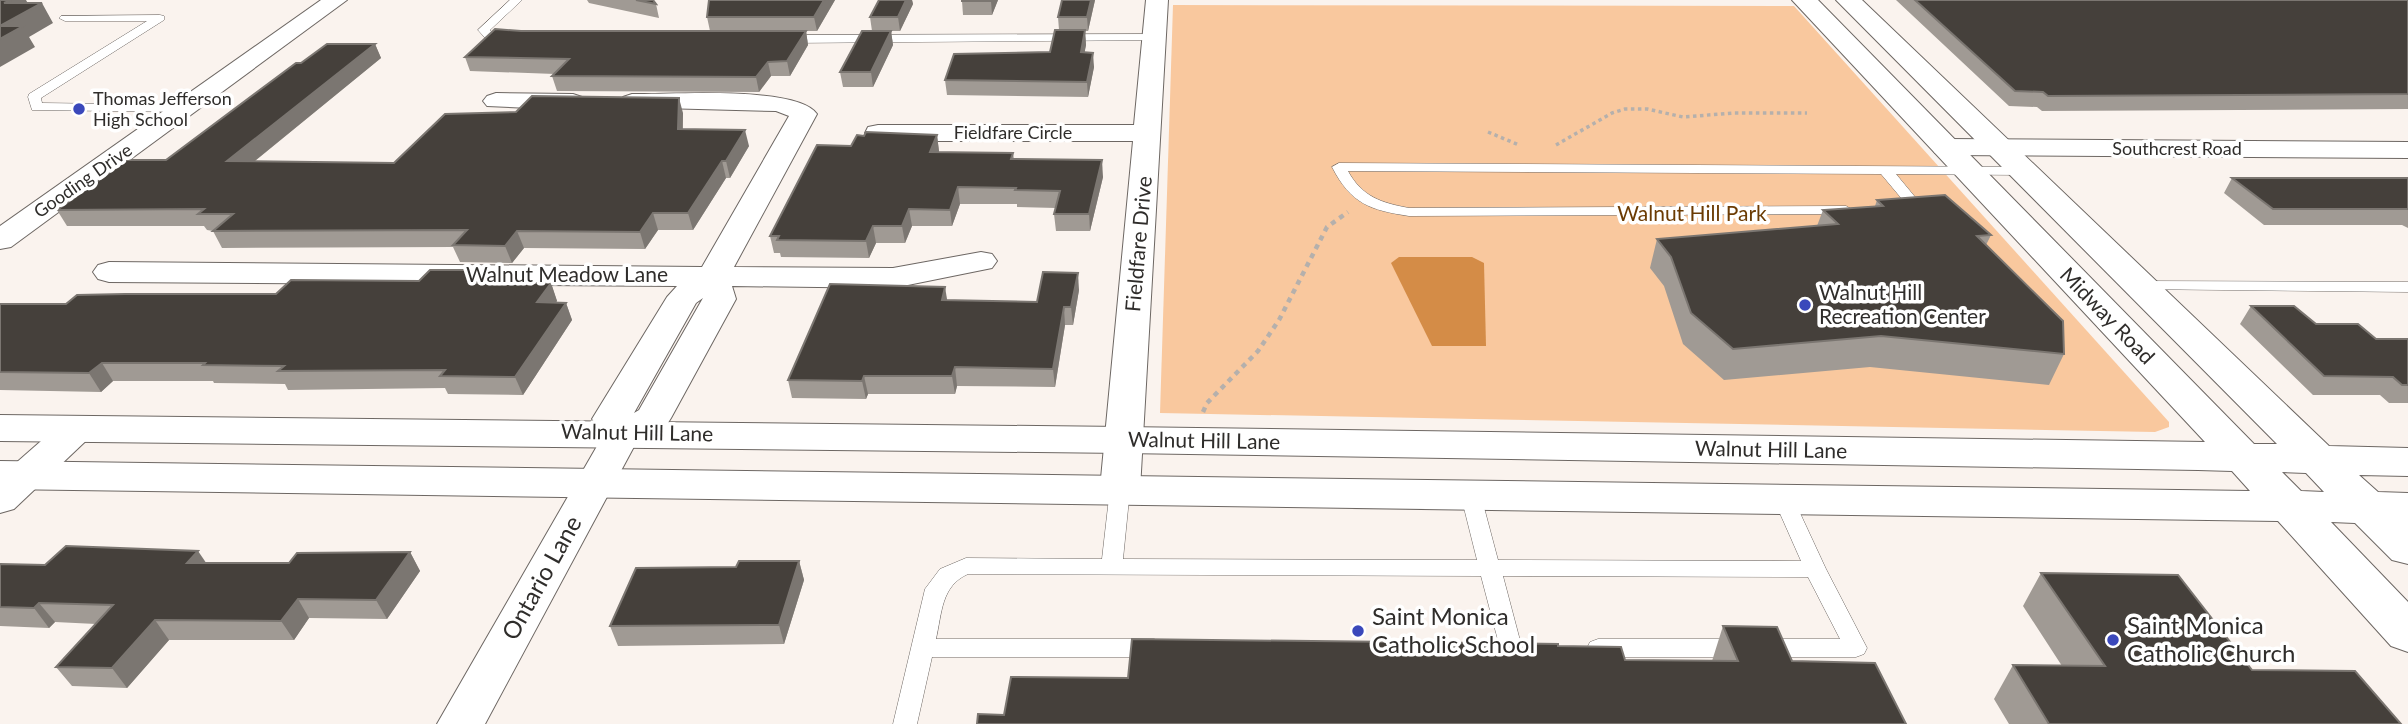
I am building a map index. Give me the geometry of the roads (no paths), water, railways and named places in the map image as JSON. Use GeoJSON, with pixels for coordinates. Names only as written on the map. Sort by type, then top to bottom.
{"type":"FeatureCollection","features":[{"type":"Feature","properties":{"kind":"main road","name":"Midway Road"},"geometry":{"type":"LineString","coordinates":[[1804,0],[2243,457],[2286,506],[2408,633]]}},
{"type":"Feature","properties":{"kind":"main road","name":"Midway Road"},"geometry":{"type":"LineString","coordinates":[[1848,0],[2320,461],[2387,507],[2408,548]]}},
{"type":"Feature","properties":{"kind":"main road","name":"Walnut Hill Lane"},"geometry":{"type":"LineString","coordinates":[[0,428],[1123,440],[2243,457],[2408,462]]}},
{"type":"Feature","properties":{"kind":"main road"},"geometry":{"type":"LineString","coordinates":[[1457,445],[1471,496]]}},
{"type":"Feature","properties":{"kind":"main road"},"geometry":{"type":"LineString","coordinates":[[9,483],[596,481],[1471,496],[2387,507]]}},
{"type":"Feature","properties":{"kind":"street","name":"Gooding Drive"},"geometry":{"type":"LineString","coordinates":[[0,240],[336,0]]}},
{"type":"Feature","properties":{"kind":"street","name":"Fieldfare Drive"},"geometry":{"type":"LineString","coordinates":[[1120,489],[1157,0]]}},
{"type":"Feature","properties":{"kind":"street"},"geometry":{"type":"LineString","coordinates":[[496,101],[776,103],[792,107],[804,114],[713,276],[720,299],[653,418],[623,433]]}},
{"type":"Feature","properties":{"kind":"street","name":"Fieldfare Circle"},"geometry":{"type":"LineString","coordinates":[[878,133],[1147,133]]}},
{"type":"Feature","properties":{"kind":"street","name":"Southcrest Road"},"geometry":{"type":"LineString","coordinates":[[1956,159],[2408,150]]}},
{"type":"Feature","properties":{"kind":"street","name":"Walnut Meadow Lane"},"geometry":{"type":"LineString","coordinates":[[109,272],[892,278],[981,261]]}},
{"type":"Feature","properties":{"kind":"street"},"geometry":{"type":"LineString","coordinates":[[9,483],[78,428]]}},
{"type":"Feature","properties":{"kind":"street","name":"Ontario Lane"},"geometry":{"type":"LineString","coordinates":[[461,724],[623,433]]}},
{"type":"Feature","properties":{"kind":"lane"},"geometry":{"type":"LineString","coordinates":[[516,0],[484,30],[490,37],[526,39]]}},
{"type":"Feature","properties":{"kind":"lane"},"geometry":{"type":"LineString","coordinates":[[65,18],[160,19],[34,97],[33,102],[37,107],[183,109]]}},
{"type":"Feature","properties":{"kind":"lane"},"geometry":{"type":"LineString","coordinates":[[777,39],[1154,38]]}},
{"type":"Feature","properties":{"kind":"lane"},"geometry":{"type":"LineString","coordinates":[[1863,210],[1409,212],[1377,207],[1364,200],[1355,194],[1339,167],[1885,170],[1956,159]]}},
{"type":"Feature","properties":{"kind":"lane"},"geometry":{"type":"LineString","coordinates":[[1885,170],[1918,209],[1891,209]]}},
{"type":"Feature","properties":{"kind":"lane"},"geometry":{"type":"LineString","coordinates":[[2140,286],[2408,287]]}},
{"type":"Feature","properties":{"kind":"lane"},"geometry":{"type":"LineString","coordinates":[[1112,568],[1120,489]]}},
{"type":"Feature","properties":{"kind":"lane"},"geometry":{"type":"LineString","coordinates":[[1471,496],[1511,648]]}},
{"type":"Feature","properties":{"kind":"lane"},"geometry":{"type":"LineString","coordinates":[[1580,648],[1856,648],[1815,569],[1784,500]]}},
{"type":"Feature","properties":{"kind":"lane"},"geometry":{"type":"LineString","coordinates":[[905,724],[936,589],[948,574],[965,566],[1815,569]]}},
{"type":"Feature","properties":{"kind":"lane"},"geometry":{"type":"LineString","coordinates":[[923,648],[1175,648]]}},
{"type":"Feature","properties":{"kind":"lane"},"geometry":{"type":"LineString","coordinates":[[1483,648],[1538,648]]}},
{"type":"Feature","properties":{"kind":"place","name":"Thomas Jefferson High School"},"geometry":{"type":"Point","coordinates":[79,109]}},
{"type":"Feature","properties":{"kind":"place","name":"Walnut Hill Recreation Center"},"geometry":{"type":"Point","coordinates":[1805,305]}},
{"type":"Feature","properties":{"kind":"place","name":"Saint Monica Catholic School"},"geometry":{"type":"Point","coordinates":[1358,631]}},
{"type":"Feature","properties":{"kind":"place","name":"Saint Monica Catholic Church"},"geometry":{"type":"Point","coordinates":[2113,640]}},
{"type":"Feature","properties":{"kind":"park label","name":"Walnut Hill Park"},"geometry":{"type":"Point","coordinates":[1692,214]}}]}
